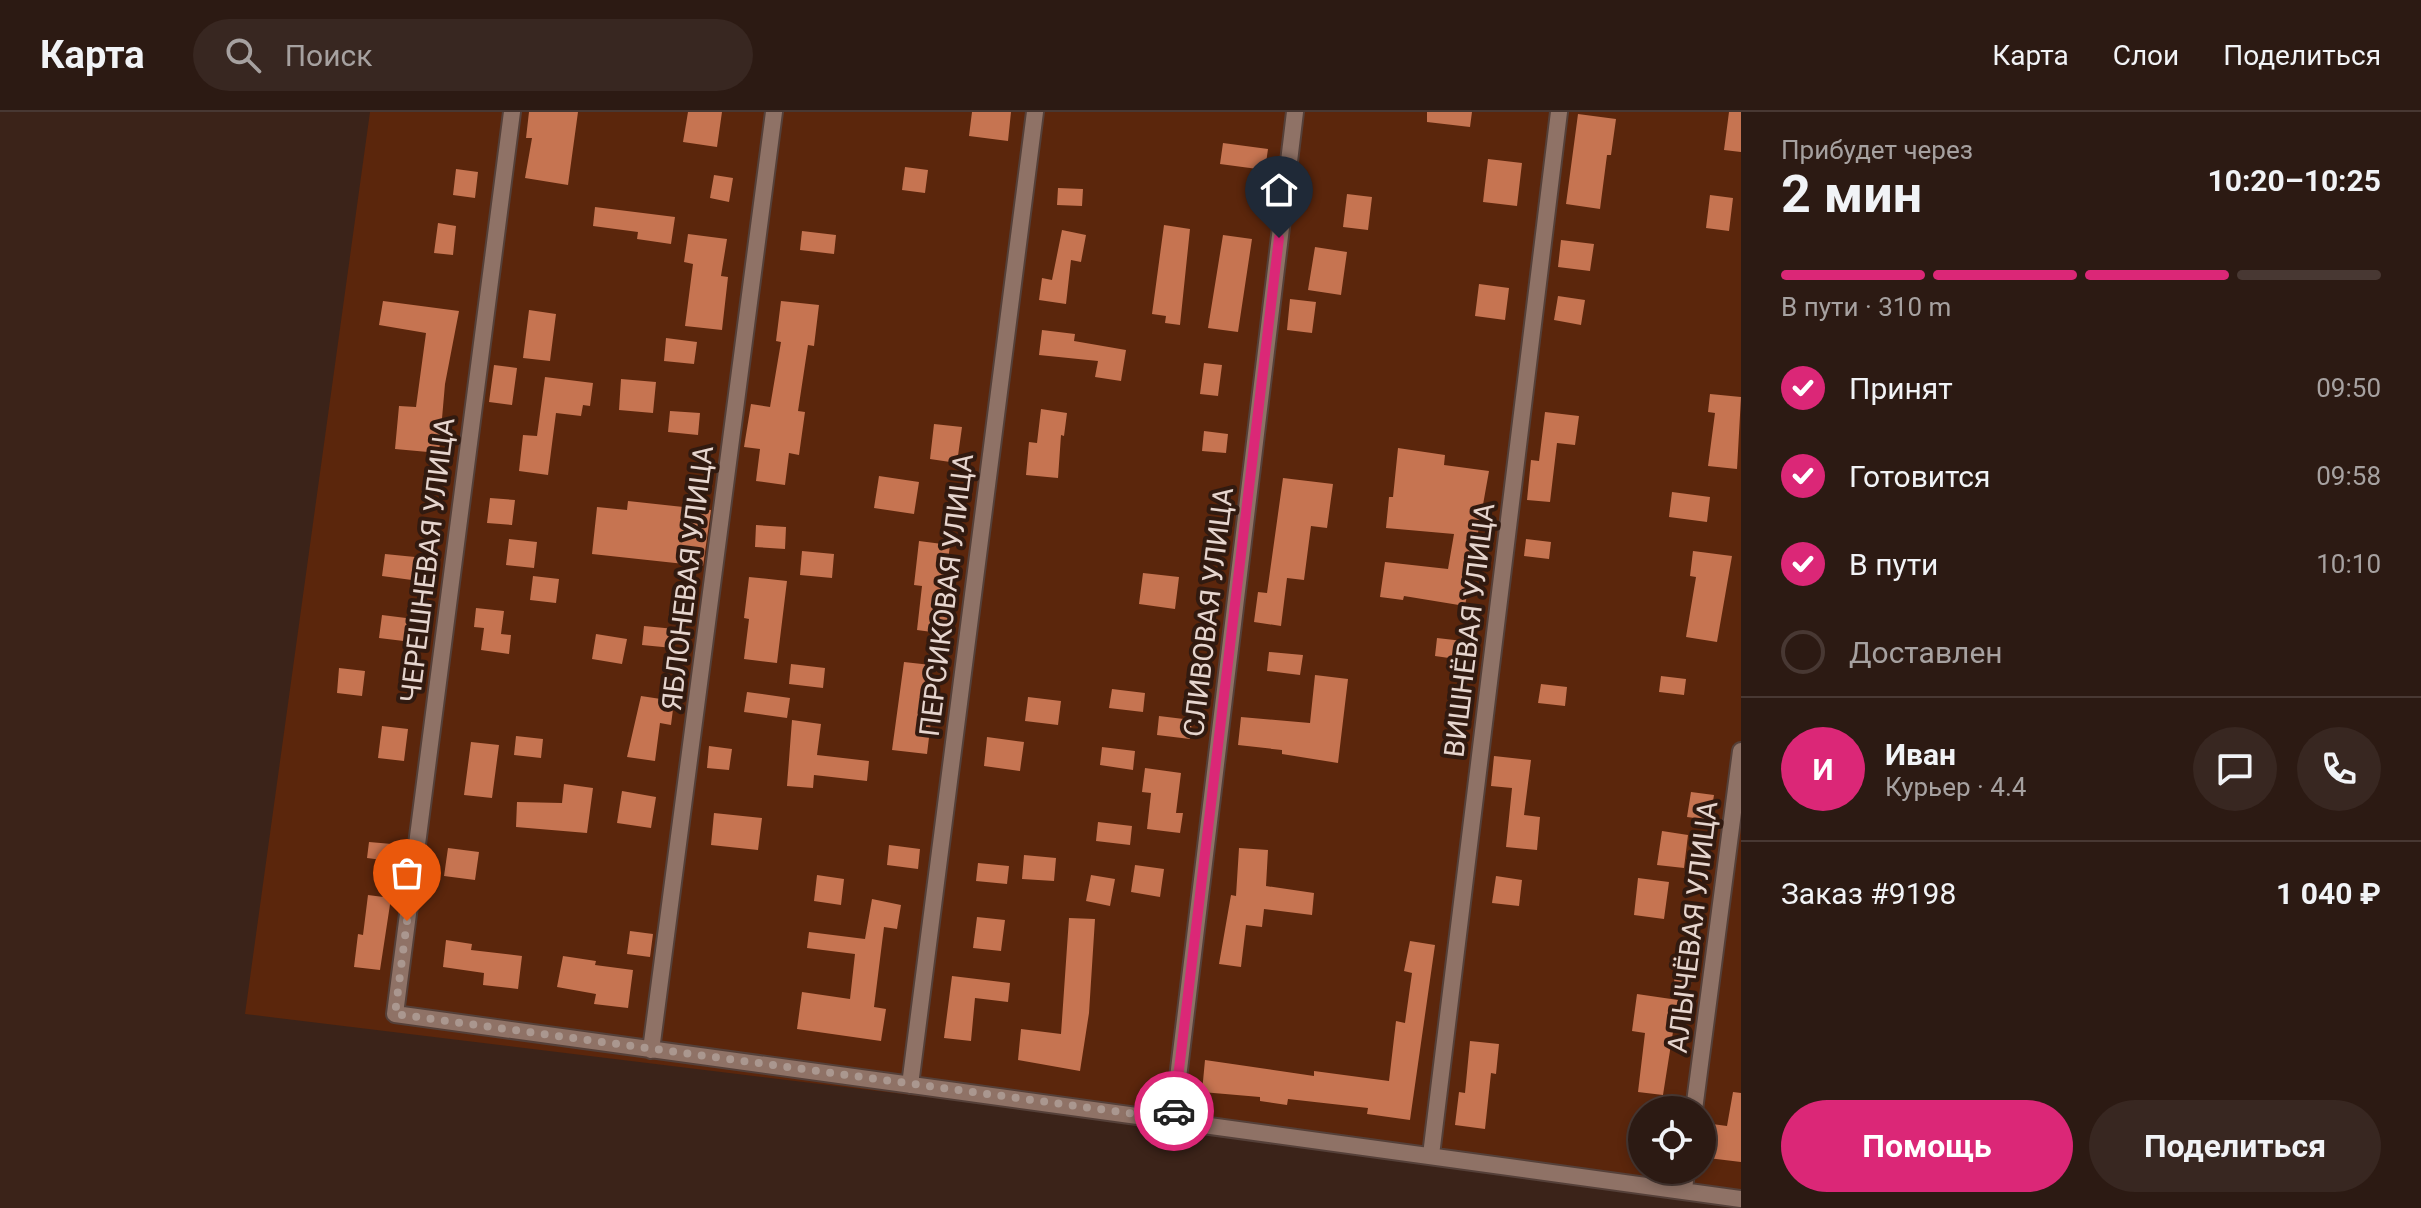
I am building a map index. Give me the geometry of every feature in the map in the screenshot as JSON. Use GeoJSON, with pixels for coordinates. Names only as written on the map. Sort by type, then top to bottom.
{"type":"FeatureCollection","features":[{"type":"Feature","properties":{"kind":"street","name":"ЧЕРЕШНЕВАЯ УЛИЦА"},"geometry":{"type":"LineString","coordinates":[[512,112],[395,1014],[651,1050]]}},
{"type":"Feature","properties":{"kind":"street","name":"ЯБЛОНЕВАЯ УЛИЦА"},"geometry":{"type":"LineString","coordinates":[[651,1050],[774,112]]}},
{"type":"Feature","properties":{"kind":"street","name":"ПЕРСИКОВАЯ УЛИЦА"},"geometry":{"type":"LineString","coordinates":[[910,1085],[1035,112]]}},
{"type":"Feature","properties":{"kind":"street","name":"СЛИВОВАЯ УЛИЦА"},"geometry":{"type":"LineString","coordinates":[[1173,1119],[1295,112]]}},
{"type":"Feature","properties":{"kind":"street","name":"ВИШНЁВАЯ УЛИЦА"},"geometry":{"type":"LineString","coordinates":[[1431,1155],[1559,112]]}},
{"type":"Feature","properties":{"kind":"street","name":"АЛЫЧЁВАЯ УЛИЦА"},"geometry":{"type":"LineString","coordinates":[[1696,1096],[1741,751]]}},
{"type":"Feature","properties":{"kind":"street"},"geometry":{"type":"LineString","coordinates":[[651,1050],[1741,1199]]}},
{"type":"Feature","properties":{"kind":"street"},"geometry":{"type":"LineString","coordinates":[[1684,1191],[1685,1184]]}},
{"type":"Feature","properties":{"kind":"shaded area"},"geometry":{"type":"Polygon","coordinates":[[[370,112],[1741,112],[1741,1202],[1453,1161],[245,1014],[370,112]]]}},
{"type":"Feature","properties":{"kind":"building"},"geometry":{"type":"Polygon","coordinates":[[[529,112],[578,112],[568,185],[525,178],[532,138],[526,138],[529,112]]]}},
{"type":"Feature","properties":{"kind":"building"},"geometry":{"type":"Polygon","coordinates":[[[688,112],[722,112],[717,147],[683,142],[688,112]]]}},
{"type":"Feature","properties":{"kind":"building"},"geometry":{"type":"Polygon","coordinates":[[[972,112],[1011,112],[1008,141],[969,136],[972,112]]]}},
{"type":"Feature","properties":{"kind":"building"},"geometry":{"type":"Polygon","coordinates":[[[1427,112],[1472,112],[1470,127],[1427,122],[1427,112]]]}},
{"type":"Feature","properties":{"kind":"building"},"geometry":{"type":"Polygon","coordinates":[[[1729,112],[1741,112],[1741,152],[1724,150],[1729,112]]]}},
{"type":"Feature","properties":{"kind":"building"},"geometry":{"type":"Polygon","coordinates":[[[1578,114],[1616,119],[1611,155],[1607,155],[1600,209],[1566,204],[1578,114]]]}},
{"type":"Feature","properties":{"kind":"building"},"geometry":{"type":"Polygon","coordinates":[[[1223,143],[1268,149],[1265,170],[1220,164],[1223,143]]]}},
{"type":"Feature","properties":{"kind":"building"},"geometry":{"type":"Polygon","coordinates":[[[1488,159],[1522,163],[1517,206],[1483,202],[1488,159]]]}},
{"type":"Feature","properties":{"kind":"building"},"geometry":{"type":"Polygon","coordinates":[[[905,167],[928,170],[925,193],[902,190],[905,167]]]}},
{"type":"Feature","properties":{"kind":"building"},"geometry":{"type":"Polygon","coordinates":[[[456,169],[478,172],[475,198],[453,195],[456,169]]]}},
{"type":"Feature","properties":{"kind":"building"},"geometry":{"type":"Polygon","coordinates":[[[714,175],[733,178],[729,202],[710,198],[714,175]]]}},
{"type":"Feature","properties":{"kind":"building"},"geometry":{"type":"Polygon","coordinates":[[[1058,188],[1083,189],[1082,206],[1057,205],[1058,188]]]}},
{"type":"Feature","properties":{"kind":"building"},"geometry":{"type":"Polygon","coordinates":[[[1347,194],[1372,197],[1368,230],[1343,227],[1347,194]]]}},
{"type":"Feature","properties":{"kind":"building"},"geometry":{"type":"Polygon","coordinates":[[[1710,195],[1733,198],[1729,231],[1706,228],[1710,195]]]}},
{"type":"Feature","properties":{"kind":"building"},"geometry":{"type":"Polygon","coordinates":[[[595,207],[675,217],[671,244],[637,239],[638,232],[593,226],[595,207]]]}},
{"type":"Feature","properties":{"kind":"building"},"geometry":{"type":"Polygon","coordinates":[[[438,223],[456,226],[453,255],[434,253],[438,223]]]}},
{"type":"Feature","properties":{"kind":"building"},"geometry":{"type":"Polygon","coordinates":[[[1164,225],[1190,229],[1180,325],[1165,323],[1166,316],[1152,314],[1164,225]]]}},
{"type":"Feature","properties":{"kind":"building"},"geometry":{"type":"Polygon","coordinates":[[[1062,230],[1086,235],[1081,262],[1071,260],[1066,304],[1039,300],[1042,278],[1052,280],[1062,230]]]}},
{"type":"Feature","properties":{"kind":"building"},"geometry":{"type":"Polygon","coordinates":[[[802,231],[836,235],[834,254],[800,250],[802,231]]]}},
{"type":"Feature","properties":{"kind":"building"},"geometry":{"type":"Polygon","coordinates":[[[688,234],[727,239],[721,276],[728,277],[722,330],[685,326],[693,264],[684,262],[688,234]]]}},
{"type":"Feature","properties":{"kind":"building"},"geometry":{"type":"Polygon","coordinates":[[[1223,235],[1252,239],[1238,332],[1208,328],[1223,235]]]}},
{"type":"Feature","properties":{"kind":"building"},"geometry":{"type":"Polygon","coordinates":[[[1561,240],[1594,244],[1590,271],[1558,267],[1561,240]]]}},
{"type":"Feature","properties":{"kind":"building"},"geometry":{"type":"Polygon","coordinates":[[[1315,247],[1347,252],[1341,295],[1308,290],[1315,247]]]}},
{"type":"Feature","properties":{"kind":"building"},"geometry":{"type":"Polygon","coordinates":[[[1479,284],[1509,288],[1505,320],[1475,316],[1479,284]]]}},
{"type":"Feature","properties":{"kind":"building"},"geometry":{"type":"Polygon","coordinates":[[[1558,296],[1585,300],[1581,325],[1554,320],[1558,296]]]}},
{"type":"Feature","properties":{"kind":"building"},"geometry":{"type":"Polygon","coordinates":[[[1290,299],[1316,302],[1312,333],[1287,330],[1290,299]]]}},
{"type":"Feature","properties":{"kind":"building"},"geometry":{"type":"Polygon","coordinates":[[[383,301],[459,311],[445,384],[439,453],[395,449],[399,406],[416,407],[426,333],[379,325],[383,301]]]}},
{"type":"Feature","properties":{"kind":"building"},"geometry":{"type":"Polygon","coordinates":[[[781,301],[819,305],[814,346],[808,345],[798,411],[805,412],[799,455],[789,453],[785,485],[756,481],[760,449],[744,447],[751,404],[770,407],[781,342],[776,341],[781,301]]]}},
{"type":"Feature","properties":{"kind":"building"},"geometry":{"type":"Polygon","coordinates":[[[529,310],[556,314],[550,361],[523,358],[529,310]]]}},
{"type":"Feature","properties":{"kind":"building"},"geometry":{"type":"Polygon","coordinates":[[[1042,330],[1075,334],[1074,341],[1126,350],[1121,381],[1095,377],[1098,361],[1039,355],[1042,330]]]}},
{"type":"Feature","properties":{"kind":"building"},"geometry":{"type":"Polygon","coordinates":[[[666,338],[697,342],[694,364],[664,361],[666,338]]]}},
{"type":"Feature","properties":{"kind":"building"},"geometry":{"type":"Polygon","coordinates":[[[1204,363],[1222,365],[1218,396],[1200,394],[1204,363]]]}},
{"type":"Feature","properties":{"kind":"building"},"geometry":{"type":"Polygon","coordinates":[[[494,365],[517,368],[512,405],[489,402],[494,365]]]}},
{"type":"Feature","properties":{"kind":"building"},"geometry":{"type":"Polygon","coordinates":[[[545,377],[593,383],[590,406],[583,405],[581,416],[556,413],[548,475],[519,471],[523,435],[537,436],[545,377]]]}},
{"type":"Feature","properties":{"kind":"building"},"geometry":{"type":"Polygon","coordinates":[[[621,379],[656,382],[653,413],[619,410],[621,379]]]}},
{"type":"Feature","properties":{"kind":"building"},"geometry":{"type":"Polygon","coordinates":[[[1710,394],[1741,397],[1737,469],[1708,466],[1715,413],[1708,412],[1710,394]]]}},
{"type":"Feature","properties":{"kind":"building"},"geometry":{"type":"Polygon","coordinates":[[[1041,409],[1067,413],[1064,436],[1061,435],[1058,478],[1026,475],[1029,442],[1037,443],[1041,409]]]}},
{"type":"Feature","properties":{"kind":"building"},"geometry":{"type":"Polygon","coordinates":[[[670,411],[700,413],[698,435],[668,432],[670,411]]]}},
{"type":"Feature","properties":{"kind":"building"},"geometry":{"type":"Polygon","coordinates":[[[1545,412],[1579,416],[1575,445],[1557,443],[1550,502],[1527,500],[1531,460],[1539,461],[1545,412]]]}},
{"type":"Feature","properties":{"kind":"building"},"geometry":{"type":"Polygon","coordinates":[[[934,424],[962,427],[957,463],[930,459],[934,424]]]}},
{"type":"Feature","properties":{"kind":"building"},"geometry":{"type":"Polygon","coordinates":[[[1204,431],[1228,434],[1226,453],[1202,451],[1204,431]]]}},
{"type":"Feature","properties":{"kind":"building"},"geometry":{"type":"Polygon","coordinates":[[[1398,448],[1445,455],[1444,465],[1489,471],[1465,606],[1404,596],[1403,600],[1380,597],[1385,562],[1448,569],[1454,534],[1386,528],[1398,448]]]}},
{"type":"Feature","properties":{"kind":"building"},"geometry":{"type":"Polygon","coordinates":[[[879,476],[919,482],[914,514],[874,508],[879,476]]]}},
{"type":"Feature","properties":{"kind":"building"},"geometry":{"type":"Polygon","coordinates":[[[1283,478],[1333,484],[1327,528],[1311,526],[1304,580],[1287,578],[1281,626],[1254,622],[1258,592],[1267,593],[1283,478]]]}},
{"type":"Feature","properties":{"kind":"building"},"geometry":{"type":"Polygon","coordinates":[[[1672,492],[1710,497],[1707,522],[1669,517],[1672,492]]]}},
{"type":"Feature","properties":{"kind":"building"},"geometry":{"type":"Polygon","coordinates":[[[490,498],[515,500],[512,525],[487,523],[490,498]]]}},
{"type":"Feature","properties":{"kind":"building"},"geometry":{"type":"Polygon","coordinates":[[[628,501],[711,510],[703,566],[592,554],[597,507],[627,510],[628,501]]]}},
{"type":"Feature","properties":{"kind":"building"},"geometry":{"type":"Polygon","coordinates":[[[756,525],[786,527],[785,549],[755,547],[756,525]]]}},
{"type":"Feature","properties":{"kind":"building"},"geometry":{"type":"Polygon","coordinates":[[[509,539],[537,542],[534,568],[506,565],[509,539]]]}},
{"type":"Feature","properties":{"kind":"building"},"geometry":{"type":"Polygon","coordinates":[[[1526,539],[1551,542],[1549,559],[1524,556],[1526,539]]]}},
{"type":"Feature","properties":{"kind":"building"},"geometry":{"type":"Polygon","coordinates":[[[919,541],[950,545],[941,613],[950,614],[947,634],[917,630],[922,586],[914,585],[919,541]]]}},
{"type":"Feature","properties":{"kind":"building"},"geometry":{"type":"Polygon","coordinates":[[[802,551],[834,554],[832,578],[800,575],[802,551]]]}},
{"type":"Feature","properties":{"kind":"building"},"geometry":{"type":"Polygon","coordinates":[[[1693,551],[1732,556],[1717,642],[1686,637],[1696,577],[1690,576],[1693,551]]]}},
{"type":"Feature","properties":{"kind":"building"},"geometry":{"type":"Polygon","coordinates":[[[385,554],[415,557],[412,580],[382,576],[385,554]]]}},
{"type":"Feature","properties":{"kind":"building"},"geometry":{"type":"Polygon","coordinates":[[[1143,573],[1179,577],[1175,609],[1139,604],[1143,573]]]}},
{"type":"Feature","properties":{"kind":"building"},"geometry":{"type":"Polygon","coordinates":[[[533,576],[559,579],[556,603],[530,600],[533,576]]]}},
{"type":"Feature","properties":{"kind":"building"},"geometry":{"type":"Polygon","coordinates":[[[749,577],[787,581],[777,663],[744,659],[749,619],[744,618],[749,577]]]}},
{"type":"Feature","properties":{"kind":"building"},"geometry":{"type":"Polygon","coordinates":[[[476,608],[504,611],[501,634],[511,635],[509,654],[481,650],[484,628],[474,627],[476,608]]]}},
{"type":"Feature","properties":{"kind":"building"},"geometry":{"type":"Polygon","coordinates":[[[382,615],[422,620],[420,643],[379,638],[382,615]]]}},
{"type":"Feature","properties":{"kind":"building"},"geometry":{"type":"Polygon","coordinates":[[[644,626],[675,629],[673,648],[642,645],[644,626]]]}},
{"type":"Feature","properties":{"kind":"building"},"geometry":{"type":"Polygon","coordinates":[[[596,634],[627,639],[622,664],[592,659],[596,634]]]}},
{"type":"Feature","properties":{"kind":"building"},"geometry":{"type":"Polygon","coordinates":[[[1437,638],[1472,642],[1470,661],[1435,656],[1437,638]]]}},
{"type":"Feature","properties":{"kind":"building"},"geometry":{"type":"Polygon","coordinates":[[[1269,652],[1303,655],[1300,675],[1267,671],[1269,652]]]}},
{"type":"Feature","properties":{"kind":"building"},"geometry":{"type":"Polygon","coordinates":[[[904,662],[931,665],[924,720],[931,721],[927,754],[892,750],[904,662]]]}},
{"type":"Feature","properties":{"kind":"building"},"geometry":{"type":"Polygon","coordinates":[[[791,664],[825,668],[823,688],[789,684],[791,664]]]}},
{"type":"Feature","properties":{"kind":"building"},"geometry":{"type":"Polygon","coordinates":[[[339,668],[365,671],[362,696],[337,693],[339,668]]]}},
{"type":"Feature","properties":{"kind":"building"},"geometry":{"type":"Polygon","coordinates":[[[1315,675],[1348,679],[1338,763],[1282,754],[1282,750],[1238,745],[1241,717],[1310,723],[1315,675]]]}},
{"type":"Feature","properties":{"kind":"building"},"geometry":{"type":"Polygon","coordinates":[[[1661,676],[1686,679],[1684,695],[1659,692],[1661,676]]]}},
{"type":"Feature","properties":{"kind":"building"},"geometry":{"type":"Polygon","coordinates":[[[1541,684],[1567,687],[1565,706],[1538,703],[1541,684]]]}},
{"type":"Feature","properties":{"kind":"building"},"geometry":{"type":"Polygon","coordinates":[[[1112,689],[1145,693],[1143,712],[1109,708],[1112,689]]]}},
{"type":"Feature","properties":{"kind":"building"},"geometry":{"type":"Polygon","coordinates":[[[747,692],[790,698],[787,718],[744,712],[747,692]]]}},
{"type":"Feature","properties":{"kind":"building"},"geometry":{"type":"Polygon","coordinates":[[[641,696],[674,701],[671,725],[660,723],[655,761],[627,757],[641,696]]]}},
{"type":"Feature","properties":{"kind":"building"},"geometry":{"type":"Polygon","coordinates":[[[1028,697],[1061,701],[1058,725],[1025,721],[1028,697]]]}},
{"type":"Feature","properties":{"kind":"building"},"geometry":{"type":"Polygon","coordinates":[[[1159,716],[1192,720],[1190,739],[1157,735],[1159,716]]]}},
{"type":"Feature","properties":{"kind":"building"},"geometry":{"type":"Polygon","coordinates":[[[792,720],[821,724],[817,755],[869,761],[867,781],[814,775],[813,788],[787,786],[792,720]]]}},
{"type":"Feature","properties":{"kind":"building"},"geometry":{"type":"Polygon","coordinates":[[[382,726],[408,729],[404,761],[378,758],[382,726]]]}},
{"type":"Feature","properties":{"kind":"building"},"geometry":{"type":"Polygon","coordinates":[[[516,736],[543,739],[541,758],[514,755],[516,736]]]}},
{"type":"Feature","properties":{"kind":"building"},"geometry":{"type":"Polygon","coordinates":[[[987,737],[1024,742],[1020,771],[984,766],[987,737]]]}},
{"type":"Feature","properties":{"kind":"building"},"geometry":{"type":"Polygon","coordinates":[[[471,742],[499,745],[492,798],[464,795],[471,742]]]}},
{"type":"Feature","properties":{"kind":"building"},"geometry":{"type":"Polygon","coordinates":[[[709,746],[732,749],[729,770],[707,768],[709,746]]]}},
{"type":"Feature","properties":{"kind":"building"},"geometry":{"type":"Polygon","coordinates":[[[1102,747],[1135,751],[1133,770],[1100,765],[1102,747]]]}},
{"type":"Feature","properties":{"kind":"building"},"geometry":{"type":"Polygon","coordinates":[[[1494,756],[1531,760],[1524,815],[1540,817],[1537,850],[1506,847],[1512,788],[1491,786],[1494,756]]]}},
{"type":"Feature","properties":{"kind":"building"},"geometry":{"type":"Polygon","coordinates":[[[1145,768],[1181,773],[1176,813],[1183,813],[1180,833],[1147,829],[1151,793],[1142,792],[1145,768]]]}},
{"type":"Feature","properties":{"kind":"building"},"geometry":{"type":"Polygon","coordinates":[[[564,784],[593,788],[587,833],[516,827],[517,802],[562,803],[564,784]]]}},
{"type":"Feature","properties":{"kind":"building"},"geometry":{"type":"Polygon","coordinates":[[[622,791],[656,797],[651,828],[617,823],[622,791]]]}},
{"type":"Feature","properties":{"kind":"building"},"geometry":{"type":"Polygon","coordinates":[[[1691,792],[1714,795],[1710,820],[1687,817],[1691,792]]]}},
{"type":"Feature","properties":{"kind":"building"},"geometry":{"type":"Polygon","coordinates":[[[714,813],[762,818],[758,850],[711,845],[714,813]]]}},
{"type":"Feature","properties":{"kind":"building"},"geometry":{"type":"Polygon","coordinates":[[[1098,822],[1132,826],[1130,845],[1096,841],[1098,822]]]}},
{"type":"Feature","properties":{"kind":"building"},"geometry":{"type":"Polygon","coordinates":[[[1662,831],[1688,835],[1684,868],[1657,865],[1662,831]]]}},
{"type":"Feature","properties":{"kind":"building"},"geometry":{"type":"Polygon","coordinates":[[[369,842],[392,844],[390,861],[367,858],[369,842]]]}},
{"type":"Feature","properties":{"kind":"building"},"geometry":{"type":"Polygon","coordinates":[[[889,845],[920,849],[918,869],[887,865],[889,845]]]}},
{"type":"Feature","properties":{"kind":"building"},"geometry":{"type":"Polygon","coordinates":[[[448,848],[479,852],[475,880],[444,876],[448,848]]]}},
{"type":"Feature","properties":{"kind":"building"},"geometry":{"type":"Polygon","coordinates":[[[1239,848],[1268,850],[1266,886],[1314,893],[1312,915],[1264,909],[1262,927],[1246,925],[1241,967],[1219,964],[1231,895],[1236,896],[1239,848]]]}},
{"type":"Feature","properties":{"kind":"building"},"geometry":{"type":"Polygon","coordinates":[[[1024,855],[1056,858],[1054,881],[1022,879],[1024,855]]]}},
{"type":"Feature","properties":{"kind":"building"},"geometry":{"type":"Polygon","coordinates":[[[978,863],[1009,866],[1007,884],[976,881],[978,863]]]}},
{"type":"Feature","properties":{"kind":"building"},"geometry":{"type":"Polygon","coordinates":[[[1135,865],[1164,869],[1160,897],[1131,892],[1135,865]]]}},
{"type":"Feature","properties":{"kind":"building"},"geometry":{"type":"Polygon","coordinates":[[[817,875],[844,879],[841,905],[814,901],[817,875]]]}},
{"type":"Feature","properties":{"kind":"building"},"geometry":{"type":"Polygon","coordinates":[[[1091,875],[1115,879],[1110,906],[1086,901],[1091,875]]]}},
{"type":"Feature","properties":{"kind":"building"},"geometry":{"type":"Polygon","coordinates":[[[1496,876],[1522,880],[1519,906],[1492,903],[1496,876]]]}},
{"type":"Feature","properties":{"kind":"building"},"geometry":{"type":"Polygon","coordinates":[[[1638,878],[1669,882],[1664,919],[1634,915],[1638,878]]]}},
{"type":"Feature","properties":{"kind":"building"},"geometry":{"type":"Polygon","coordinates":[[[368,895],[391,898],[380,970],[354,967],[358,934],[363,935],[368,895]]]}},
{"type":"Feature","properties":{"kind":"building"},"geometry":{"type":"Polygon","coordinates":[[[872,899],[901,905],[897,929],[884,927],[874,1007],[886,1009],[881,1041],[797,1029],[802,992],[850,999],[855,954],[807,948],[809,932],[865,939],[872,899]]]}},
{"type":"Feature","properties":{"kind":"building"},"geometry":{"type":"Polygon","coordinates":[[[977,917],[1005,920],[1001,951],[973,948],[977,917]]]}},
{"type":"Feature","properties":{"kind":"building"},"geometry":{"type":"Polygon","coordinates":[[[1069,918],[1095,919],[1089,1013],[1080,1071],[1018,1060],[1021,1029],[1061,1034],[1069,918]]]}},
{"type":"Feature","properties":{"kind":"building"},"geometry":{"type":"Polygon","coordinates":[[[630,931],[653,934],[650,957],[627,954],[630,931]]]}},
{"type":"Feature","properties":{"kind":"building"},"geometry":{"type":"Polygon","coordinates":[[[446,940],[472,944],[471,950],[522,956],[518,989],[483,985],[484,973],[443,967],[446,940]]]}},
{"type":"Feature","properties":{"kind":"building"},"geometry":{"type":"Polygon","coordinates":[[[1410,941],[1435,945],[1410,1120],[1367,1114],[1368,1108],[1288,1099],[1287,1105],[1260,1101],[1260,1097],[1202,1092],[1205,1060],[1314,1076],[1314,1071],[1389,1081],[1396,1021],[1405,1023],[1412,973],[1404,971],[1410,941]]]}},
{"type":"Feature","properties":{"kind":"building"},"geometry":{"type":"Polygon","coordinates":[[[563,956],[596,961],[595,965],[633,970],[628,1008],[594,1004],[596,994],[557,987],[563,956]]]}},
{"type":"Feature","properties":{"kind":"building"},"geometry":{"type":"Polygon","coordinates":[[[1676,965],[1694,967],[1691,985],[1674,983],[1676,965]]]}},
{"type":"Feature","properties":{"kind":"building"},"geometry":{"type":"Polygon","coordinates":[[[952,976],[1010,983],[1008,1002],[975,998],[971,1041],[944,1038],[952,976]]]}},
{"type":"Feature","properties":{"kind":"building"},"geometry":{"type":"Polygon","coordinates":[[[1637,994],[1678,1000],[1663,1095],[1638,1092],[1645,1033],[1632,1031],[1637,994]]]}},
{"type":"Feature","properties":{"kind":"building"},"geometry":{"type":"Polygon","coordinates":[[[1470,1041],[1499,1044],[1496,1074],[1491,1073],[1485,1129],[1455,1125],[1459,1092],[1465,1093],[1470,1041]]]}},
{"type":"Feature","properties":{"kind":"building"},"geometry":{"type":"Polygon","coordinates":[[[1733,1092],[1741,1093],[1741,1162],[1716,1159],[1716,1125],[1727,1126],[1733,1092]]]}},
{"type":"Feature","properties":{"kind":"way so far"},"geometry":{"type":"LineString","coordinates":[[407,921],[395,1014],[1173,1119],[1174,1111]]}},
{"type":"Feature","properties":{"kind":"route"},"geometry":{"type":"LineString","coordinates":[[1174,1111],[1279,238]]}}]}
